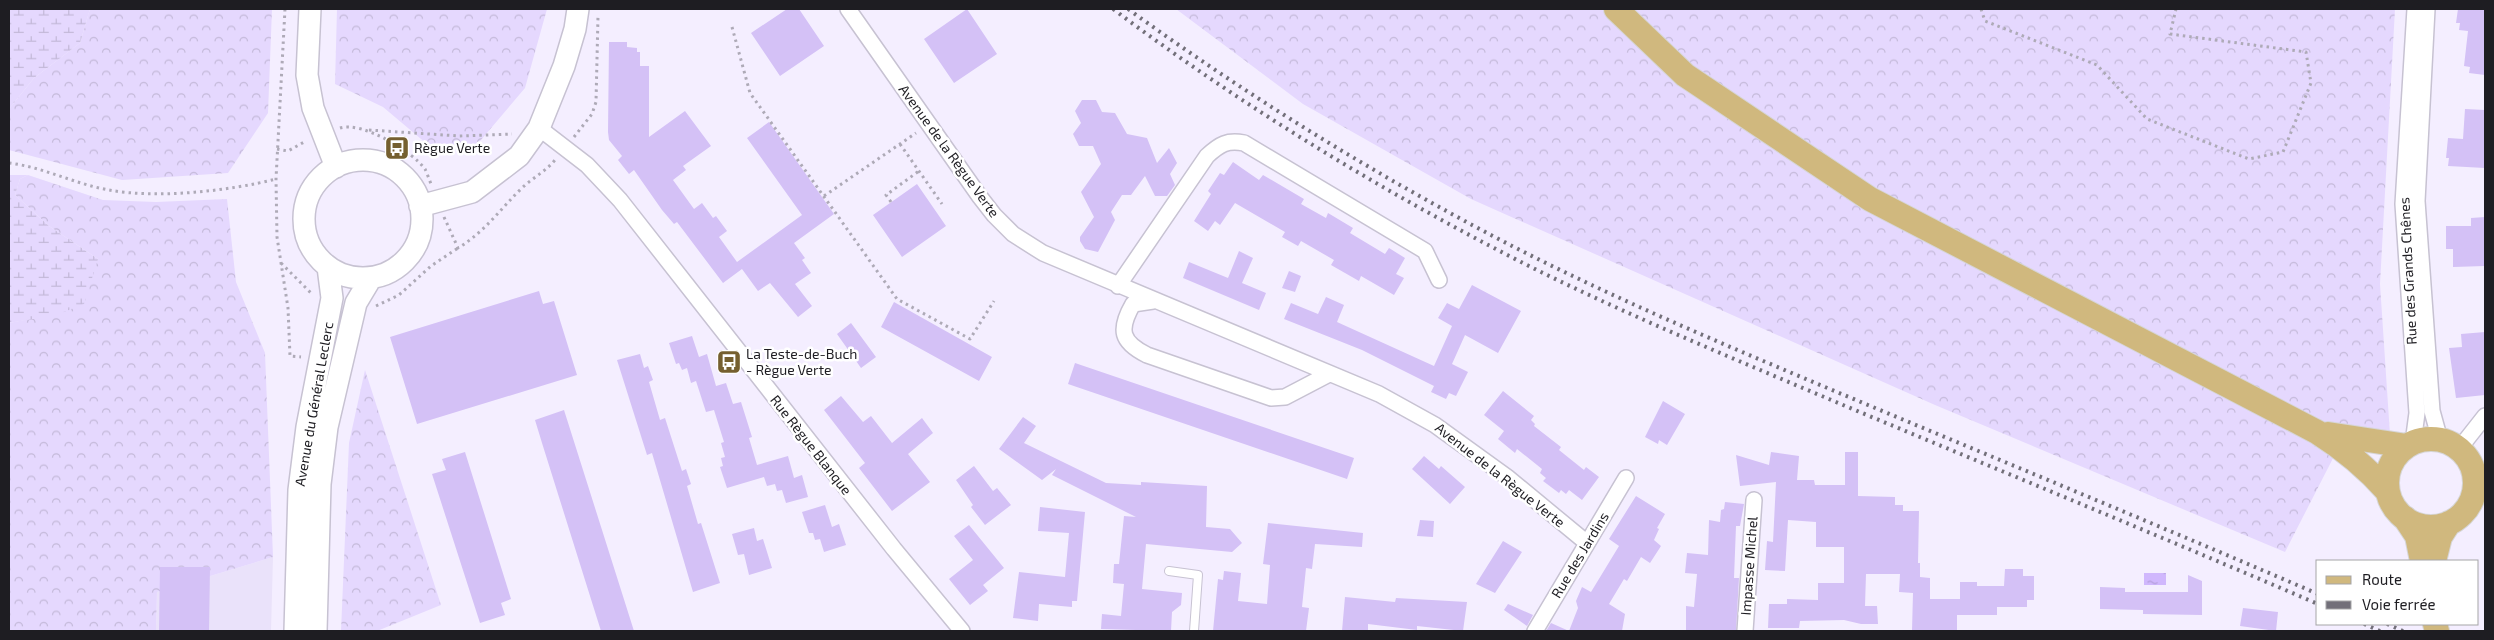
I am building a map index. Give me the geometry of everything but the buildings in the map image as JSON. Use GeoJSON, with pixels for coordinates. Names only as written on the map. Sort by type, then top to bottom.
{"type":"FeatureCollection","features":[{"type":"Feature","properties":{"kind":"main road"},"geometry":{"type":"LineString","coordinates":[[310,9],[307,75],[313,108],[336,167]]}},
{"type":"Feature","properties":{"kind":"main road"},"geometry":{"type":"LineString","coordinates":[[429,205],[472,192],[519,156],[539,128],[564,66],[575,29],[578,9]]}},
{"type":"Feature","properties":{"kind":"main road"},"geometry":{"type":"LineString","coordinates":[[1616,9],[1685,75],[1870,200],[2317,432],[2345,450],[2373,474],[2388,492],[2394,506],[2417,536],[2422,560]]}},
{"type":"Feature","properties":{"kind":"main road"},"geometry":{"type":"LineString","coordinates":[[353,161],[371,161],[388,166],[403,176],[429,205],[418,239],[411,253],[400,265],[386,273],[370,278],[355,278],[341,274],[328,267],[314,253],[306,235],[304,215],[309,196],[316,184],[336,167],[353,161]]}},
{"type":"Feature","properties":{"kind":"main road","name":"Avenue du Général Leclerc"},"geometry":{"type":"LineString","coordinates":[[295,631],[299,490],[307,427],[332,298],[328,267]]}},
{"type":"Feature","properties":{"kind":"main road","name":"Avenue du Général Leclerc"},"geometry":{"type":"LineString","coordinates":[[316,631],[320,484],[327,426],[356,303],[370,278]]}},
{"type":"Feature","properties":{"kind":"main road"},"geometry":{"type":"LineString","coordinates":[[2317,432],[2410,445]]}},
{"type":"Feature","properties":{"kind":"main road"},"geometry":{"type":"LineString","coordinates":[[2388,492],[2387,479],[2390,466],[2397,455],[2410,445],[2429,439],[2449,444],[2467,458],[2480,482],[2468,506],[2460,516],[2449,523],[2426,526],[2405,518]]}},
{"type":"Feature","properties":{"kind":"main road"},"geometry":{"type":"LineString","coordinates":[[2434,560],[2440,538],[2449,523]]}},
{"type":"Feature","properties":{"kind":"street","name":"Avenue de la Règue Verte"},"geometry":{"type":"LineString","coordinates":[[848,9],[989,209],[1013,234],[1043,253],[1118,286],[1379,394],[1435,425],[1507,477],[1587,543]]}},
{"type":"Feature","properties":{"kind":"street","name":"Rue des Grands Chênes"},"geometry":{"type":"LineString","coordinates":[[2410,445],[2417,412],[2403,204],[2415,9]]}},
{"type":"Feature","properties":{"kind":"street","name":"Rue des Grands Chênes"},"geometry":{"type":"LineString","coordinates":[[2427,9],[2417,201],[2432,411],[2449,444]]}},
{"type":"Feature","properties":{"kind":"street","name":"Rue Règue Blanque"},"geometry":{"type":"LineString","coordinates":[[539,128],[587,165],[620,200],[894,550],[962,631]]}},
{"type":"Feature","properties":{"kind":"street"},"geometry":{"type":"LineString","coordinates":[[1118,286],[1207,156],[1219,144],[1231,140],[1244,143],[1425,251],[1439,280]]}},
{"type":"Feature","properties":{"kind":"street"},"geometry":{"type":"LineString","coordinates":[[1156,301],[1144,301],[1133,304],[1125,318],[1124,332],[1130,346],[1147,355],[1270,398],[1285,397],[1329,374]]}},
{"type":"Feature","properties":{"kind":"street"},"geometry":{"type":"LineString","coordinates":[[2449,444],[2485,416]]}},
{"type":"Feature","properties":{"kind":"street","name":"Rue des Jardins"},"geometry":{"type":"LineString","coordinates":[[1535,631],[1626,478]]}},
{"type":"Feature","properties":{"kind":"street","name":"Impasse Michel"},"geometry":{"type":"LineString","coordinates":[[1745,631],[1754,500]]}},
{"type":"Feature","properties":{"kind":"lane"},"geometry":{"type":"LineString","coordinates":[[1169,571],[1198,575],[1194,631]]}},
{"type":"Feature","properties":{"kind":"path"},"geometry":{"type":"LineString","coordinates":[[284,9],[276,179],[277,237],[288,308],[290,356],[320,360]]}},
{"type":"Feature","properties":{"kind":"path"},"geometry":{"type":"LineString","coordinates":[[372,306],[386,303],[399,295],[431,266],[485,229],[524,186],[548,169],[592,114],[596,102],[598,9]]}},
{"type":"Feature","properties":{"kind":"path"},"geometry":{"type":"LineString","coordinates":[[1980,9],[1985,21],[2097,65],[2147,119],[2249,159],[2283,152],[2310,84],[2306,52],[2170,34],[2176,9]]}},
{"type":"Feature","properties":{"kind":"path"},"geometry":{"type":"LineString","coordinates":[[732,26],[750,93],[897,299],[970,339],[994,301]]}},
{"type":"Feature","properties":{"kind":"path"},"geometry":{"type":"LineString","coordinates":[[824,196],[929,124]]}},
{"type":"Feature","properties":{"kind":"path"},"geometry":{"type":"LineString","coordinates":[[277,149],[288,151],[322,133],[345,126],[367,130],[459,136],[517,134]]}},
{"type":"Feature","properties":{"kind":"path"},"geometry":{"type":"LineString","coordinates":[[367,130],[404,151],[424,169],[429,205],[458,248]]}},
{"type":"Feature","properties":{"kind":"path"},"geometry":{"type":"LineString","coordinates":[[900,144],[942,204]]}},
{"type":"Feature","properties":{"kind":"path"},"geometry":{"type":"LineString","coordinates":[[9,163],[23,165],[108,190],[133,193],[165,193],[251,186],[276,179]]}},
{"type":"Feature","properties":{"kind":"path"},"geometry":{"type":"LineString","coordinates":[[891,202],[886,195],[919,171]]}},
{"type":"Feature","properties":{"kind":"shaded area"},"geometry":{"type":"Polygon","coordinates":[[[273,557],[271,631],[156,631],[157,592],[273,557]]]}},
{"type":"Feature","properties":{"kind":"green space"},"geometry":{"type":"Polygon","coordinates":[[[9,9],[90,9],[80,43],[34,78],[9,109],[9,9]]]}},
{"type":"Feature","properties":{"kind":"green space"},"geometry":{"type":"Polygon","coordinates":[[[90,9],[272,9],[268,113],[228,173],[122,180],[9,150],[9,109],[34,78],[80,43],[90,9]]]}},
{"type":"Feature","properties":{"kind":"green space"},"geometry":{"type":"Polygon","coordinates":[[[337,9],[547,9],[525,88],[475,147],[427,144],[383,107],[335,84],[337,9]]]}},
{"type":"Feature","properties":{"kind":"green space"},"geometry":{"type":"Polygon","coordinates":[[[1176,9],[2395,9],[2380,284],[2390,435],[2349,427],[2285,552],[1935,405],[1471,199],[1303,104],[1176,9]]]}},
{"type":"Feature","properties":{"kind":"green space"},"geometry":{"type":"Polygon","coordinates":[[[9,175],[28,175],[20,179],[15,195],[49,226],[98,259],[84,304],[56,315],[9,323],[9,175]]]}},
{"type":"Feature","properties":{"kind":"green space"},"geometry":{"type":"Polygon","coordinates":[[[28,175],[103,200],[156,202],[227,199],[236,282],[265,353],[273,557],[157,592],[156,631],[9,631],[9,323],[56,314],[98,259],[49,226],[15,195],[20,179],[28,175]]]}},
{"type":"Feature","properties":{"kind":"green space"},"geometry":{"type":"Polygon","coordinates":[[[365,370],[441,605],[377,631],[341,631],[349,443],[365,370]]]}},
{"type":"Feature","properties":{"kind":"water"},"geometry":{"type":"Polygon","coordinates":[[[2144,573],[2166,573],[2166,585],[2144,585],[2144,573]]]}},
{"type":"Feature","properties":{"kind":"railway"},"geometry":{"type":"LineString","coordinates":[[1113,9],[1211,79],[1311,144],[1415,205],[1521,262],[1600,300],[1721,354],[2316,603]]}},
{"type":"Feature","properties":{"kind":"railway"},"geometry":{"type":"LineString","coordinates":[[1128,9],[1260,100],[1305,128],[1397,183],[1534,257],[1621,299],[1710,338],[2316,593]]}},
{"type":"Feature","properties":{"kind":"railway"},"geometry":{"type":"LineString","coordinates":[[2366,625],[2380,631]]}},
{"type":"Feature","properties":{"kind":"railway"},"geometry":{"type":"LineString","coordinates":[[2389,625],[2403,631]]}},
{"type":"Feature","properties":{"kind":"place","name":"Règue Verte"},"geometry":{"type":"Point","coordinates":[397,148]}},
{"type":"Feature","properties":{"kind":"place","name":"La Teste-de-Buch - Règue Verte"},"geometry":{"type":"Point","coordinates":[729,362]}}]}
